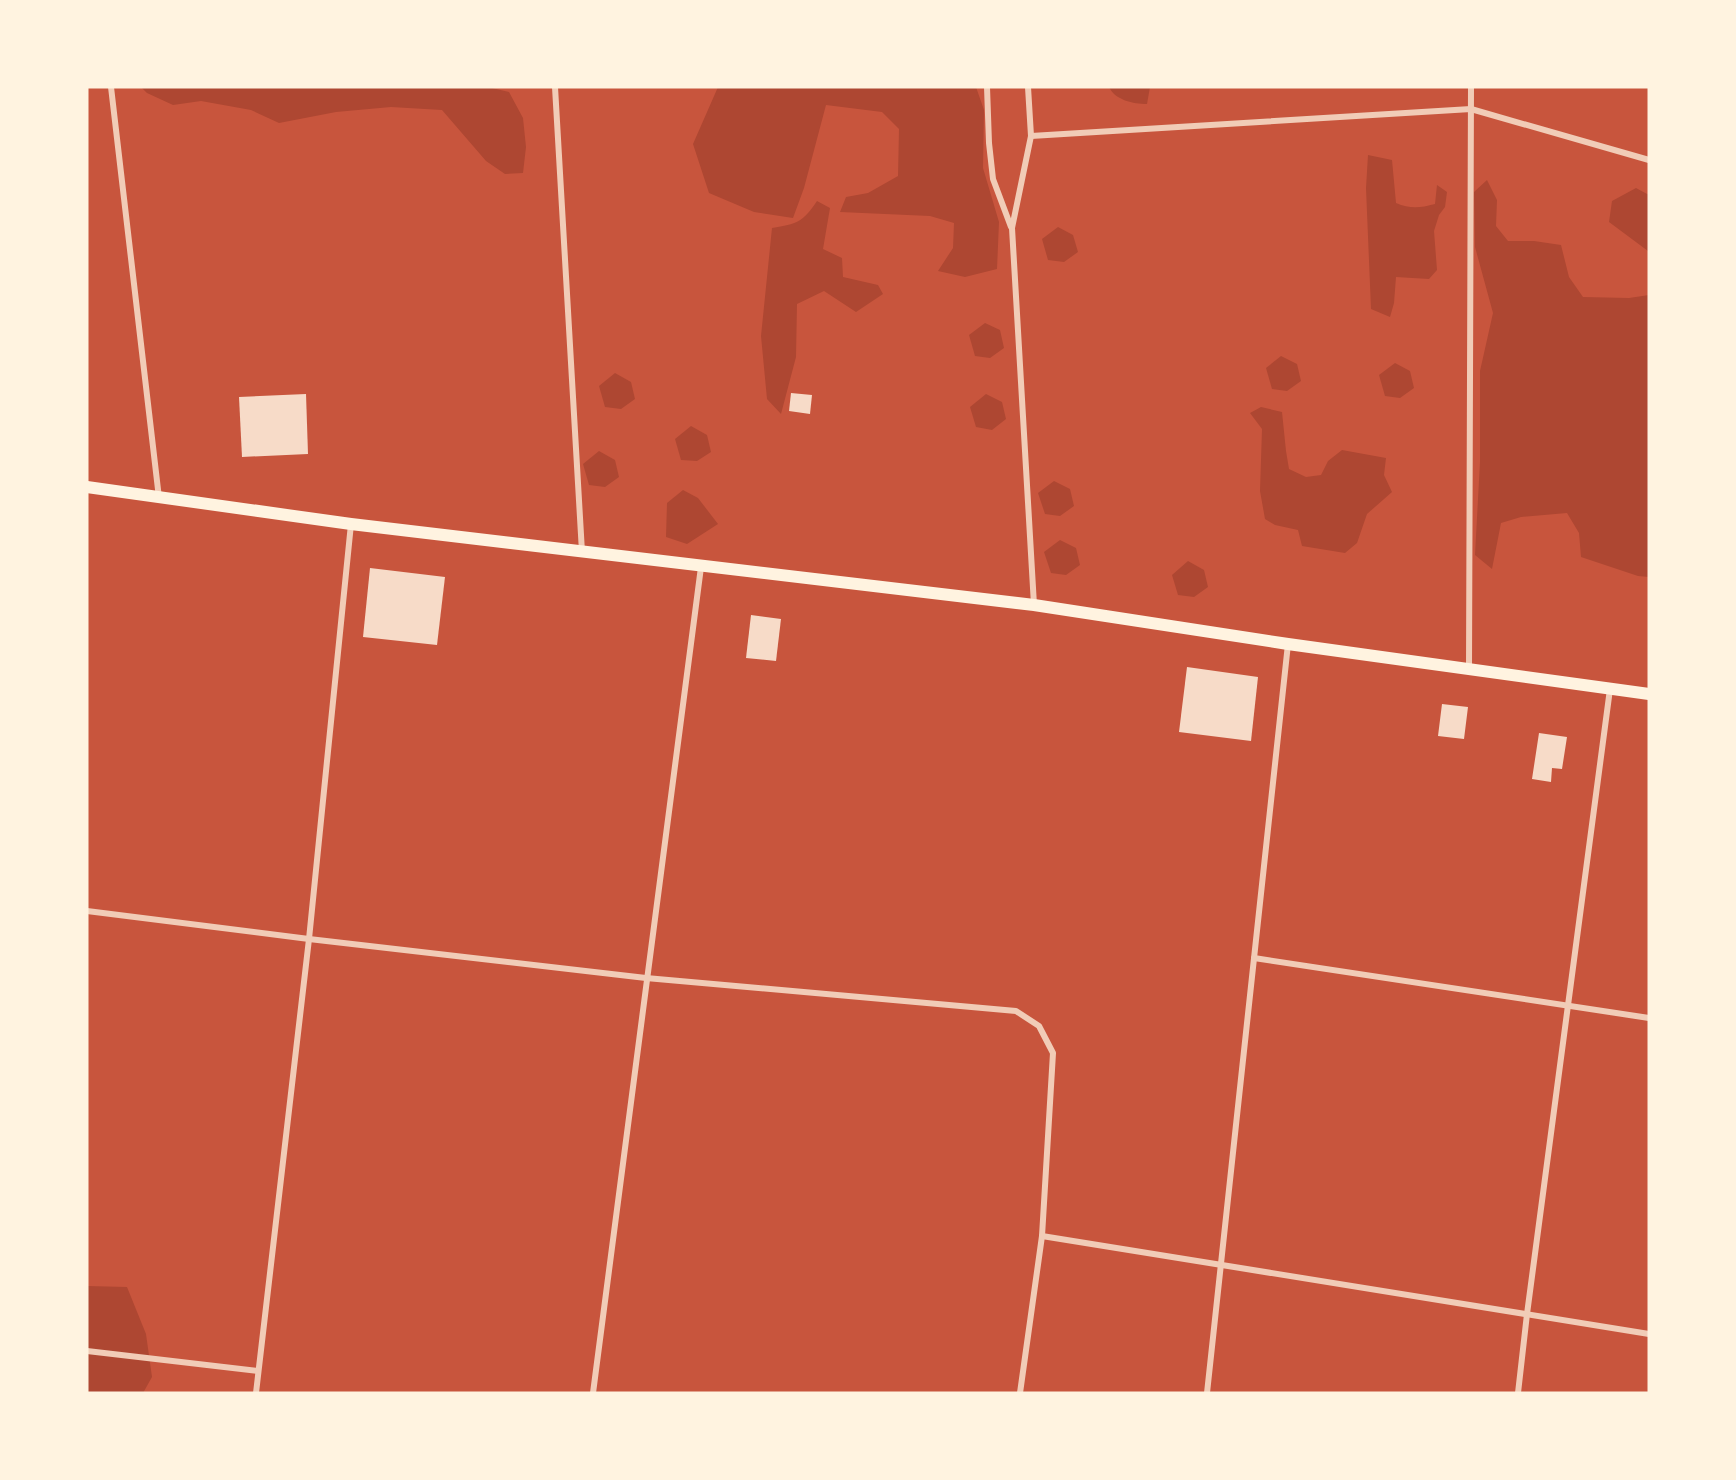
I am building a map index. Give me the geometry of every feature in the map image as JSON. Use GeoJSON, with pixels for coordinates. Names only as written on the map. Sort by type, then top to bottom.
{"type":"FeatureCollection","features":[{"type":"Feature","properties":{"kind":"main road"},"geometry":{"type":"LineString","coordinates":[[87,487],[351,524],[1034,605],[1288,644],[1649,694]]}},
{"type":"Feature","properties":{"kind":"street"},"geometry":{"type":"LineString","coordinates":[[111,87],[159,498]]}},
{"type":"Feature","properties":{"kind":"street"},"geometry":{"type":"LineString","coordinates":[[555,87],[582,552]]}},
{"type":"Feature","properties":{"kind":"street"},"geometry":{"type":"LineString","coordinates":[[987,87],[993,180],[1012,228]]}},
{"type":"Feature","properties":{"kind":"street"},"geometry":{"type":"LineString","coordinates":[[1028,87],[1030,136],[1012,228],[1034,605]]}},
{"type":"Feature","properties":{"kind":"street"},"geometry":{"type":"LineString","coordinates":[[1469,669],[1471,87]]}},
{"type":"Feature","properties":{"kind":"street"},"geometry":{"type":"LineString","coordinates":[[1030,136],[1471,109],[1649,160]]}},
{"type":"Feature","properties":{"kind":"street"},"geometry":{"type":"LineString","coordinates":[[256,1393],[309,939],[351,524]]}},
{"type":"Feature","properties":{"kind":"street"},"geometry":{"type":"LineString","coordinates":[[593,1393],[701,567]]}},
{"type":"Feature","properties":{"kind":"street"},"geometry":{"type":"LineString","coordinates":[[1207,1393],[1288,644]]}},
{"type":"Feature","properties":{"kind":"street"},"geometry":{"type":"LineString","coordinates":[[1518,1393],[1610,689]]}},
{"type":"Feature","properties":{"kind":"street"},"geometry":{"type":"LineString","coordinates":[[87,911],[646,978],[1016,1011],[1039,1026],[1053,1053],[1042,1236],[1020,1393]]}},
{"type":"Feature","properties":{"kind":"street"},"geometry":{"type":"LineString","coordinates":[[1254,958],[1649,1018]]}},
{"type":"Feature","properties":{"kind":"street"},"geometry":{"type":"LineString","coordinates":[[1042,1236],[1649,1334]]}},
{"type":"Feature","properties":{"kind":"street"},"geometry":{"type":"LineString","coordinates":[[87,1351],[258,1371]]}},
{"type":"Feature","properties":{"kind":"shaded area"},"geometry":{"type":"Polygon","coordinates":[[[141,87],[488,87],[509,92],[523,118],[526,147],[523,173],[505,174],[486,161],[442,110],[391,107],[336,112],[279,123],[251,110],[201,101],[173,105],[147,93],[141,87]]]}},
{"type":"Feature","properties":{"kind":"shaded area"},"geometry":{"type":"Polygon","coordinates":[[[718,87],[976,87],[984,110],[983,168],[999,222],[997,269],[965,277],[938,271],[953,248],[954,223],[930,216],[840,212],[846,197],[868,193],[898,176],[899,129],[882,112],[826,105],[804,188],[793,218],[754,212],[709,193],[693,144],[718,87]]]}},
{"type":"Feature","properties":{"kind":"shaded area"},"geometry":{"type":"Polygon","coordinates":[[[1109,87],[1150,87],[1147,104],[1125,100],[1109,87]]]}},
{"type":"Feature","properties":{"kind":"shaded area"},"geometry":{"type":"Polygon","coordinates":[[[1368,155],[1392,160],[1396,203],[1411,207],[1435,204],[1437,185],[1447,192],[1445,207],[1439,215],[1434,231],[1437,270],[1429,279],[1396,277],[1394,303],[1390,317],[1371,309],[1366,188],[1368,155]]]}},
{"type":"Feature","properties":{"kind":"shaded area"},"geometry":{"type":"Polygon","coordinates":[[[1487,180],[1497,200],[1496,226],[1508,241],[1534,241],[1561,245],[1569,277],[1583,297],[1629,298],[1649,295],[1649,577],[1638,576],[1581,557],[1579,533],[1567,513],[1521,517],[1501,523],[1492,569],[1475,555],[1480,462],[1480,371],[1493,313],[1475,247],[1474,192],[1487,180]]]}},
{"type":"Feature","properties":{"kind":"shaded area"},"geometry":{"type":"Polygon","coordinates":[[[1636,188],[1649,195],[1649,255],[1648,251],[1609,222],[1612,201],[1636,188]]]}},
{"type":"Feature","properties":{"kind":"shaded area"},"geometry":{"type":"Polygon","coordinates":[[[817,201],[830,208],[823,249],[842,258],[843,277],[878,285],[883,294],[856,312],[824,291],[797,304],[796,357],[781,414],[767,399],[761,336],[772,228],[799,221],[808,214],[817,201]]]}},
{"type":"Feature","properties":{"kind":"shaded area"},"geometry":{"type":"Polygon","coordinates":[[[1058,227],[1073,235],[1078,252],[1064,262],[1048,260],[1042,239],[1058,227]]]}},
{"type":"Feature","properties":{"kind":"shaded area"},"geometry":{"type":"Polygon","coordinates":[[[985,323],[1000,330],[1004,348],[990,358],[975,356],[969,335],[985,323]]]}},
{"type":"Feature","properties":{"kind":"shaded area"},"geometry":{"type":"Polygon","coordinates":[[[1281,356],[1297,364],[1301,381],[1287,391],[1272,389],[1266,368],[1281,356]]]}},
{"type":"Feature","properties":{"kind":"shaded area"},"geometry":{"type":"Polygon","coordinates":[[[1395,363],[1410,371],[1414,388],[1400,398],[1385,396],[1379,375],[1395,363]]]}},
{"type":"Feature","properties":{"kind":"shaded area"},"geometry":{"type":"Polygon","coordinates":[[[615,373],[631,382],[635,399],[621,409],[605,407],[599,386],[615,373]]]}},
{"type":"Feature","properties":{"kind":"shaded area"},"geometry":{"type":"Polygon","coordinates":[[[986,394],[1002,402],[1006,419],[992,430],[976,427],[970,407],[986,394]]]}},
{"type":"Feature","properties":{"kind":"shaded area"},"geometry":{"type":"Polygon","coordinates":[[[1261,407],[1282,412],[1289,469],[1306,477],[1321,475],[1328,461],[1342,450],[1386,458],[1384,475],[1392,492],[1367,514],[1357,543],[1345,553],[1302,546],[1298,530],[1275,525],[1265,519],[1260,491],[1262,429],[1250,413],[1261,407]]]}},
{"type":"Feature","properties":{"kind":"shaded area"},"geometry":{"type":"Polygon","coordinates":[[[691,426],[707,435],[711,452],[697,461],[681,460],[675,439],[691,426]]]}},
{"type":"Feature","properties":{"kind":"shaded area"},"geometry":{"type":"Polygon","coordinates":[[[599,451],[615,460],[619,477],[605,487],[589,485],[583,464],[599,451]]]}},
{"type":"Feature","properties":{"kind":"shaded area"},"geometry":{"type":"Polygon","coordinates":[[[1054,481],[1070,489],[1074,506],[1060,516],[1045,514],[1038,493],[1054,481]]]}},
{"type":"Feature","properties":{"kind":"shaded area"},"geometry":{"type":"Polygon","coordinates":[[[683,490],[698,498],[718,524],[687,544],[666,537],[667,503],[683,490]]]}},
{"type":"Feature","properties":{"kind":"shaded area"},"geometry":{"type":"Polygon","coordinates":[[[1060,540],[1076,548],[1080,565],[1066,575],[1051,573],[1044,552],[1060,540]]]}},
{"type":"Feature","properties":{"kind":"shaded area"},"geometry":{"type":"Polygon","coordinates":[[[1188,561],[1204,570],[1208,587],[1194,597],[1178,595],[1172,575],[1188,561]]]}},
{"type":"Feature","properties":{"kind":"shaded area"},"geometry":{"type":"Polygon","coordinates":[[[87,1286],[127,1287],[146,1334],[152,1377],[143,1393],[87,1393],[87,1286]]]}},
{"type":"Feature","properties":{"kind":"building"},"geometry":{"type":"Polygon","coordinates":[[[791,393],[812,395],[810,414],[789,411],[791,393]]]}},
{"type":"Feature","properties":{"kind":"building"},"geometry":{"type":"Polygon","coordinates":[[[306,394],[308,454],[242,457],[239,397],[306,394]]]}},
{"type":"Feature","properties":{"kind":"building"},"geometry":{"type":"Polygon","coordinates":[[[370,568],[445,577],[437,645],[363,637],[370,568]]]}},
{"type":"Feature","properties":{"kind":"building"},"geometry":{"type":"Polygon","coordinates":[[[751,615],[781,619],[776,661],[746,658],[751,615]]]}},
{"type":"Feature","properties":{"kind":"building"},"geometry":{"type":"Polygon","coordinates":[[[1187,667],[1258,677],[1251,741],[1179,732],[1187,667]]]}},
{"type":"Feature","properties":{"kind":"building"},"geometry":{"type":"Polygon","coordinates":[[[1442,704],[1468,707],[1464,739],[1438,736],[1442,704]]]}},
{"type":"Feature","properties":{"kind":"building"},"geometry":{"type":"Polygon","coordinates":[[[1539,733],[1567,737],[1562,769],[1552,768],[1551,782],[1532,779],[1539,733]]]}}]}
